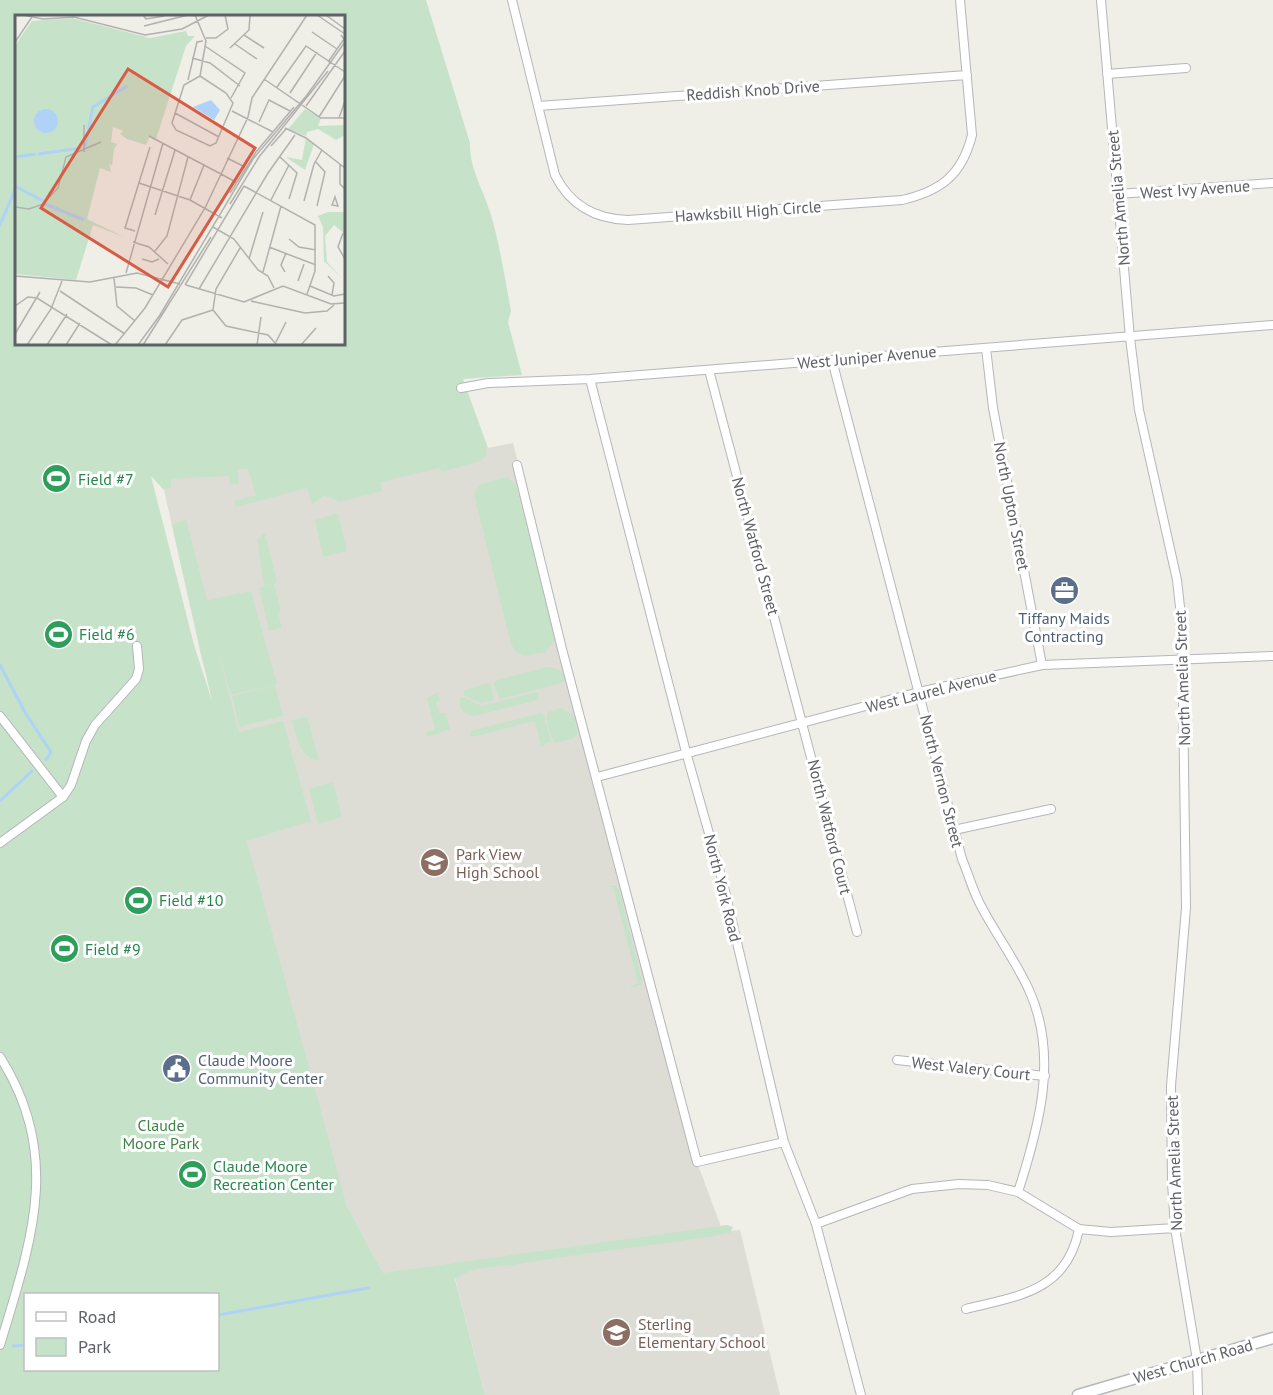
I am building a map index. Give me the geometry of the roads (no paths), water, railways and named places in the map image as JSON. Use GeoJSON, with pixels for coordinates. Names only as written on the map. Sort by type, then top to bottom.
{"type":"FeatureCollection","features":[{"type":"Feature","properties":{"kind":"main road","name":"West Church Road"},"geometry":{"type":"LineString","coordinates":[[1078,1395],[1273,1338]]}},
{"type":"Feature","properties":{"kind":"street","name":"Hawksbill High Circle"},"geometry":{"type":"LineString","coordinates":[[512,0],[555,175],[562,188],[585,211],[615,220],[902,200],[921,196],[939,187],[956,173],[967,154],[972,135],[960,0]]}},
{"type":"Feature","properties":{"kind":"street","name":"North Amelia Street"},"geometry":{"type":"LineString","coordinates":[[1101,0],[1130,338],[1141,419],[1177,580],[1184,658],[1186,908],[1172,1086],[1175,1228],[1197,1360],[1198,1395]]}},
{"type":"Feature","properties":{"kind":"street"},"geometry":{"type":"LineString","coordinates":[[1107,75],[1186,68]]}},
{"type":"Feature","properties":{"kind":"street","name":"Reddish Knob Drive"},"geometry":{"type":"LineString","coordinates":[[538,106],[967,75]]}},
{"type":"Feature","properties":{"kind":"street","name":"West Ivy Avenue"},"geometry":{"type":"LineString","coordinates":[[1118,194],[1273,183]]}},
{"type":"Feature","properties":{"kind":"street","name":"West Juniper Avenue"},"geometry":{"type":"LineString","coordinates":[[461,388],[488,383],[590,379],[1273,325]]}},
{"type":"Feature","properties":{"kind":"street","name":"North Upton Street"},"geometry":{"type":"LineString","coordinates":[[986,348],[995,419],[1042,664]]}},
{"type":"Feature","properties":{"kind":"street","name":"North Vernon Street"},"geometry":{"type":"LineString","coordinates":[[832,360],[962,859],[979,902],[1030,992],[1041,1029],[1045,1076],[1038,1127],[1018,1192]]}},
{"type":"Feature","properties":{"kind":"street","name":"North Watford Street"},"geometry":{"type":"LineString","coordinates":[[709,370],[803,722]]}},
{"type":"Feature","properties":{"kind":"street","name":"North York Road"},"geometry":{"type":"LineString","coordinates":[[590,379],[686,752],[723,883],[784,1142],[816,1224],[861,1395]]}},
{"type":"Feature","properties":{"kind":"street"},"geometry":{"type":"LineString","coordinates":[[517,465],[697,1162],[784,1142]]}},
{"type":"Feature","properties":{"kind":"street"},"geometry":{"type":"LineString","coordinates":[[0,843],[63,796],[71,785],[86,741],[95,725],[136,679],[139,669],[137,646]]}},
{"type":"Feature","properties":{"kind":"street","name":"West Laurel Avenue"},"geometry":{"type":"LineString","coordinates":[[597,777],[919,692],[1042,664],[1273,656]]}},
{"type":"Feature","properties":{"kind":"street"},"geometry":{"type":"LineString","coordinates":[[0,716],[63,796]]}},
{"type":"Feature","properties":{"kind":"street","name":"North Watford Court"},"geometry":{"type":"LineString","coordinates":[[803,722],[856,932]]}},
{"type":"Feature","properties":{"kind":"street"},"geometry":{"type":"LineString","coordinates":[[954,830],[1051,809]]}},
{"type":"Feature","properties":{"kind":"street"},"geometry":{"type":"LineString","coordinates":[[0,1057],[19,1092],[32,1135],[37,1203],[30,1249],[0,1345]]}},
{"type":"Feature","properties":{"kind":"street","name":"West Valery Court"},"geometry":{"type":"LineString","coordinates":[[897,1060],[1045,1076]]}},
{"type":"Feature","properties":{"kind":"street"},"geometry":{"type":"LineString","coordinates":[[816,1224],[912,1189],[935,1185],[988,1185],[1018,1192],[1079,1229],[1121,1232],[1175,1228]]}},
{"type":"Feature","properties":{"kind":"street"},"geometry":{"type":"LineString","coordinates":[[966,1309],[1046,1285],[1063,1268],[1076,1245],[1079,1229]]}},
{"type":"Feature","properties":{"kind":"waterway"},"geometry":{"type":"LineString","coordinates":[[0,225],[15,189]]}},
{"type":"Feature","properties":{"kind":"waterway"},"geometry":{"type":"LineString","coordinates":[[0,665],[26,714],[51,752],[46,760]]}},
{"type":"Feature","properties":{"kind":"waterway"},"geometry":{"type":"LineString","coordinates":[[0,801],[32,771]]}},
{"type":"Feature","properties":{"kind":"waterway"},"geometry":{"type":"LineString","coordinates":[[219,1315],[368,1288]]}},
{"type":"Feature","properties":{"kind":"waterway"},"geometry":{"type":"LineString","coordinates":[[13,1346],[24,1345]]}},
{"type":"Feature","properties":{"kind":"place","name":"Field #7"},"geometry":{"type":"Point","coordinates":[57,479]}},
{"type":"Feature","properties":{"kind":"place","name":"Tiffany Maids Contracting"},"geometry":{"type":"Point","coordinates":[1064,590]}},
{"type":"Feature","properties":{"kind":"place","name":"Field #6"},"geometry":{"type":"Point","coordinates":[58,634]}},
{"type":"Feature","properties":{"kind":"place","name":"Park View High School"},"geometry":{"type":"Point","coordinates":[435,863]}},
{"type":"Feature","properties":{"kind":"place","name":"Field #10"},"geometry":{"type":"Point","coordinates":[138,900]}},
{"type":"Feature","properties":{"kind":"place","name":"Field #9"},"geometry":{"type":"Point","coordinates":[64,949]}},
{"type":"Feature","properties":{"kind":"place","name":"Claude Moore Community Center"},"geometry":{"type":"Point","coordinates":[177,1069]}},
{"type":"Feature","properties":{"kind":"place","name":"Claude Moore Recreation Center"},"geometry":{"type":"Point","coordinates":[192,1175]}},
{"type":"Feature","properties":{"kind":"place","name":"Sterling Elementary School"},"geometry":{"type":"Point","coordinates":[617,1333]}},
{"type":"Feature","properties":{"kind":"park label","name":"Claude Moore Park"},"geometry":{"type":"Point","coordinates":[161,1134]}}]}
